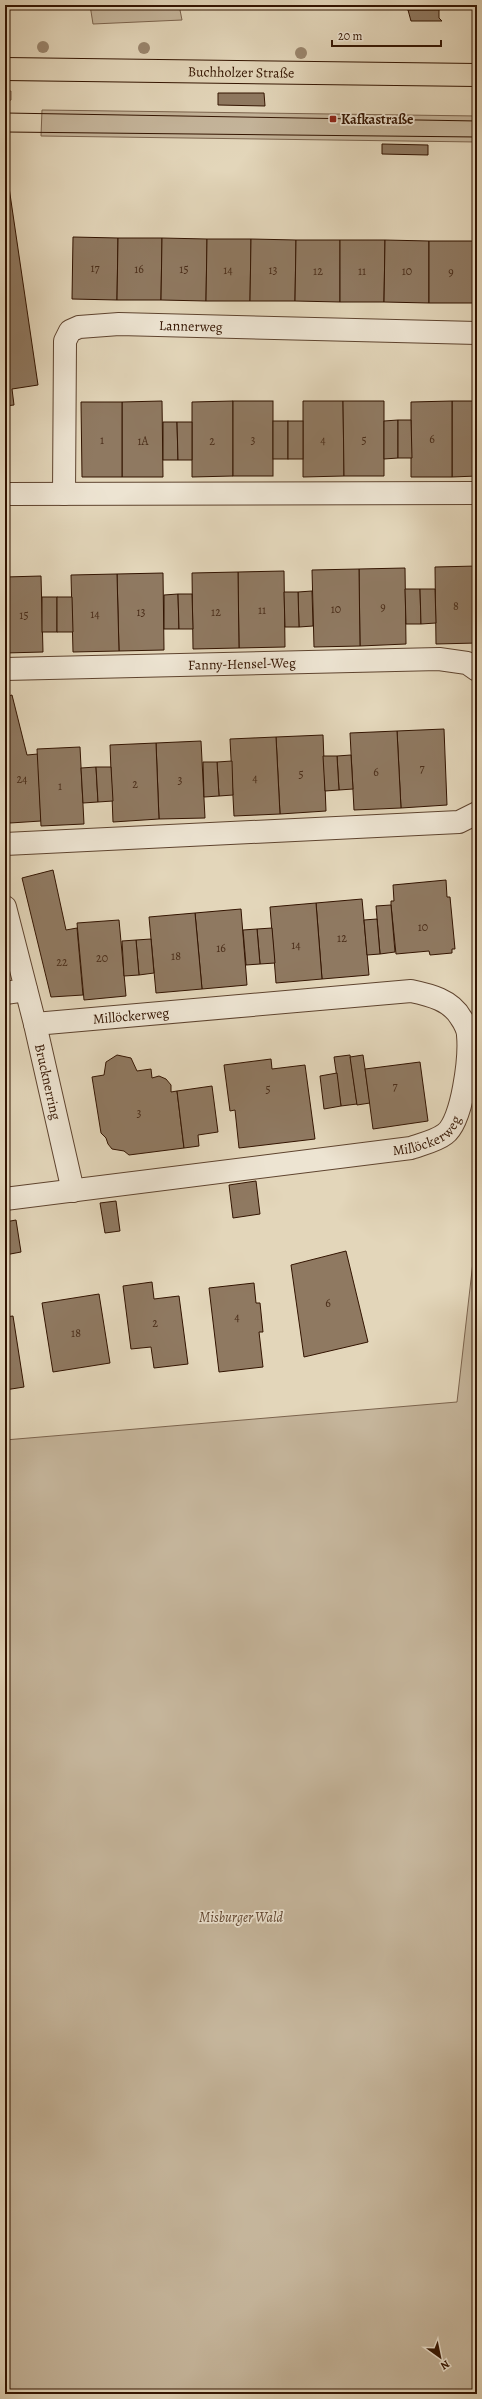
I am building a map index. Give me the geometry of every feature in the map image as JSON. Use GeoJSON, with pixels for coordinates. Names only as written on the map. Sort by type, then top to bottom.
{"type":"FeatureCollection","features":[{"type":"Feature","properties":{"kind":"main road","name":"Buchholzer Straße"},"geometry":{"type":"LineString","coordinates":[[5,69],[477,75]]}},
{"type":"Feature","properties":{"kind":"street","name":"Lannerweg"},"geometry":{"type":"LineString","coordinates":[[64,494],[65,341],[70,331],[80,327],[119,324],[477,333]]}},
{"type":"Feature","properties":{"kind":"street"},"geometry":{"type":"LineString","coordinates":[[5,494],[15,492],[64,494],[477,493]]}},
{"type":"Feature","properties":{"kind":"street","name":"Fanny-Hensel-Weg"},"geometry":{"type":"LineString","coordinates":[[5,669],[439,658],[467,663],[477,670]]}},
{"type":"Feature","properties":{"kind":"street"},"geometry":{"type":"LineString","coordinates":[[5,844],[459,822],[477,813]]}},
{"type":"Feature","properties":{"kind":"street","name":"Brucknerring"},"geometry":{"type":"LineString","coordinates":[[5,907],[35,1024],[73,1191]]}},
{"type":"Feature","properties":{"kind":"street"},"geometry":{"type":"LineString","coordinates":[[5,993],[26,990]]}},
{"type":"Feature","properties":{"kind":"street","name":"Millöckerweg"},"geometry":{"type":"LineString","coordinates":[[35,1024],[411,991],[432,996],[452,1006],[461,1017],[468,1034],[464,1094],[460,1111],[451,1128],[434,1140],[411,1148],[73,1191]]}},
{"type":"Feature","properties":{"kind":"street"},"geometry":{"type":"LineString","coordinates":[[5,1199],[73,1191]]}},
{"type":"Feature","properties":{"kind":"green space"},"geometry":{"type":"Polygon","coordinates":[[[90,5],[179,5],[182,20],[93,24],[90,5]]]}},
{"type":"Feature","properties":{"kind":"green space"},"geometry":{"type":"Polygon","coordinates":[[[5,91],[11,91],[11,100],[8,101],[7,140],[5,140],[5,91]]]}},
{"type":"Feature","properties":{"kind":"green space"},"geometry":{"type":"Polygon","coordinates":[[[42,110],[477,116],[477,142],[41,136],[42,110]]]}},
{"type":"Feature","properties":{"kind":"green space","name":"Misburger Wald"},"geometry":{"type":"Polygon","coordinates":[[[477,1227],[477,2394],[5,2394],[5,1440],[457,1402],[477,1227]]]}},
{"type":"Feature","properties":{"kind":"building"},"geometry":{"type":"Polygon","coordinates":[[[408,5],[439,5],[439,10],[408,10],[408,5]]]}},
{"type":"Feature","properties":{"kind":"building"},"geometry":{"type":"Polygon","coordinates":[[[408,10],[439,10],[439,18],[442,21],[411,21],[408,10]]]}},
{"type":"Feature","properties":{"kind":"building"},"geometry":{"type":"Polygon","coordinates":[[[218,93],[264,93],[265,106],[218,105],[218,93]]]}},
{"type":"Feature","properties":{"kind":"building"},"geometry":{"type":"Polygon","coordinates":[[[382,144],[428,145],[428,155],[382,154],[382,144]]]}},
{"type":"Feature","properties":{"kind":"building"},"geometry":{"type":"Polygon","coordinates":[[[5,160],[38,385],[12,389],[14,405],[5,406],[5,160]]]}},
{"type":"Feature","properties":{"kind":"building"},"geometry":{"type":"Polygon","coordinates":[[[73,237],[118,238],[117,300],[72,299],[73,237]]]}},
{"type":"Feature","properties":{"kind":"building"},"geometry":{"type":"Polygon","coordinates":[[[118,238],[162,238],[161,300],[117,300],[118,238]]]}},
{"type":"Feature","properties":{"kind":"building"},"geometry":{"type":"Polygon","coordinates":[[[162,238],[207,239],[206,301],[161,300],[162,238]]]}},
{"type":"Feature","properties":{"kind":"building"},"geometry":{"type":"Polygon","coordinates":[[[207,239],[251,239],[250,301],[206,301],[207,239]]]}},
{"type":"Feature","properties":{"kind":"building"},"geometry":{"type":"Polygon","coordinates":[[[251,239],[296,240],[295,301],[250,301],[251,239]]]}},
{"type":"Feature","properties":{"kind":"building"},"geometry":{"type":"Polygon","coordinates":[[[296,240],[340,240],[340,302],[295,301],[296,240]]]}},
{"type":"Feature","properties":{"kind":"building"},"geometry":{"type":"Polygon","coordinates":[[[340,240],[385,240],[384,302],[340,302],[340,240]]]}},
{"type":"Feature","properties":{"kind":"building"},"geometry":{"type":"Polygon","coordinates":[[[385,240],[429,241],[429,303],[384,302],[385,240]]]}},
{"type":"Feature","properties":{"kind":"building"},"geometry":{"type":"Polygon","coordinates":[[[429,241],[474,241],[473,303],[429,303],[429,241]]]}},
{"type":"Feature","properties":{"kind":"building"},"geometry":{"type":"Polygon","coordinates":[[[474,241],[477,241],[477,303],[473,303],[474,241]]]}},
{"type":"Feature","properties":{"kind":"building"},"geometry":{"type":"Polygon","coordinates":[[[162,401],[163,477],[122,477],[122,402],[162,401]]]}},
{"type":"Feature","properties":{"kind":"building"},"geometry":{"type":"Polygon","coordinates":[[[233,401],[233,476],[192,477],[192,402],[233,401]]]}},
{"type":"Feature","properties":{"kind":"building"},"geometry":{"type":"Polygon","coordinates":[[[233,401],[273,401],[273,476],[233,476],[233,401]]]}},
{"type":"Feature","properties":{"kind":"building"},"geometry":{"type":"Polygon","coordinates":[[[303,401],[343,401],[344,476],[303,477],[303,401]]]}},
{"type":"Feature","properties":{"kind":"building"},"geometry":{"type":"Polygon","coordinates":[[[343,401],[384,401],[384,476],[344,476],[343,401]]]}},
{"type":"Feature","properties":{"kind":"building"},"geometry":{"type":"Polygon","coordinates":[[[452,401],[477,401],[477,476],[452,477],[452,401]]]}},
{"type":"Feature","properties":{"kind":"building"},"geometry":{"type":"Polygon","coordinates":[[[452,401],[452,477],[411,477],[411,402],[452,401]]]}},
{"type":"Feature","properties":{"kind":"building"},"geometry":{"type":"Polygon","coordinates":[[[81,402],[122,402],[122,477],[82,477],[81,402]]]}},
{"type":"Feature","properties":{"kind":"building"},"geometry":{"type":"Polygon","coordinates":[[[398,420],[398,458],[384,459],[384,421],[398,420]]]}},
{"type":"Feature","properties":{"kind":"building"},"geometry":{"type":"Polygon","coordinates":[[[398,420],[411,420],[412,458],[398,458],[398,420]]]}},
{"type":"Feature","properties":{"kind":"building"},"geometry":{"type":"Polygon","coordinates":[[[273,421],[288,421],[288,459],[273,459],[273,421]]]}},
{"type":"Feature","properties":{"kind":"building"},"geometry":{"type":"Polygon","coordinates":[[[288,421],[303,421],[303,459],[288,459],[288,421]]]}},
{"type":"Feature","properties":{"kind":"building"},"geometry":{"type":"Polygon","coordinates":[[[163,422],[177,422],[178,460],[163,460],[163,422]]]}},
{"type":"Feature","properties":{"kind":"building"},"geometry":{"type":"Polygon","coordinates":[[[177,422],[192,422],[192,460],[178,460],[177,422]]]}},
{"type":"Feature","properties":{"kind":"building"},"geometry":{"type":"Polygon","coordinates":[[[477,566],[477,643],[436,644],[435,567],[477,566]]]}},
{"type":"Feature","properties":{"kind":"building"},"geometry":{"type":"Polygon","coordinates":[[[405,568],[406,644],[360,646],[359,569],[405,568]]]}},
{"type":"Feature","properties":{"kind":"building"},"geometry":{"type":"Polygon","coordinates":[[[359,569],[360,646],[314,647],[312,570],[359,569]]]}},
{"type":"Feature","properties":{"kind":"building"},"geometry":{"type":"Polygon","coordinates":[[[284,571],[285,647],[239,648],[238,572],[284,571]]]}},
{"type":"Feature","properties":{"kind":"building"},"geometry":{"type":"Polygon","coordinates":[[[238,572],[239,648],[193,649],[192,573],[238,572]]]}},
{"type":"Feature","properties":{"kind":"building"},"geometry":{"type":"Polygon","coordinates":[[[163,573],[164,650],[119,651],[117,574],[163,573]]]}},
{"type":"Feature","properties":{"kind":"building"},"geometry":{"type":"Polygon","coordinates":[[[117,574],[119,651],[73,652],[71,575],[117,574]]]}},
{"type":"Feature","properties":{"kind":"building"},"geometry":{"type":"Polygon","coordinates":[[[41,576],[43,652],[5,653],[5,577],[41,576]]]}},
{"type":"Feature","properties":{"kind":"building"},"geometry":{"type":"Polygon","coordinates":[[[405,589],[420,589],[421,624],[406,624],[405,589]]]}},
{"type":"Feature","properties":{"kind":"building"},"geometry":{"type":"Polygon","coordinates":[[[420,589],[435,589],[436,623],[421,624],[420,589]]]}},
{"type":"Feature","properties":{"kind":"building"},"geometry":{"type":"Polygon","coordinates":[[[312,591],[313,626],[299,627],[298,592],[312,591]]]}},
{"type":"Feature","properties":{"kind":"building"},"geometry":{"type":"Polygon","coordinates":[[[284,592],[298,592],[299,627],[285,627],[284,592]]]}},
{"type":"Feature","properties":{"kind":"building"},"geometry":{"type":"Polygon","coordinates":[[[178,594],[179,629],[164,629],[164,595],[178,594]]]}},
{"type":"Feature","properties":{"kind":"building"},"geometry":{"type":"Polygon","coordinates":[[[178,594],[192,594],[193,629],[179,629],[178,594]]]}},
{"type":"Feature","properties":{"kind":"building"},"geometry":{"type":"Polygon","coordinates":[[[42,597],[57,597],[57,632],[42,632],[42,597]]]}},
{"type":"Feature","properties":{"kind":"building"},"geometry":{"type":"Polygon","coordinates":[[[57,597],[72,597],[73,632],[57,632],[57,597]]]}},
{"type":"Feature","properties":{"kind":"building"},"geometry":{"type":"Polygon","coordinates":[[[12,695],[27,755],[38,754],[41,821],[10,823],[5,804],[5,697],[12,695]]]}},
{"type":"Feature","properties":{"kind":"building"},"geometry":{"type":"Polygon","coordinates":[[[444,729],[447,805],[401,808],[397,731],[444,729]]]}},
{"type":"Feature","properties":{"kind":"building"},"geometry":{"type":"Polygon","coordinates":[[[397,731],[401,808],[354,810],[350,733],[397,731]]]}},
{"type":"Feature","properties":{"kind":"building"},"geometry":{"type":"Polygon","coordinates":[[[323,735],[326,811],[280,814],[276,737],[323,735]]]}},
{"type":"Feature","properties":{"kind":"building"},"geometry":{"type":"Polygon","coordinates":[[[276,737],[280,814],[234,816],[230,739],[276,737]]]}},
{"type":"Feature","properties":{"kind":"building"},"geometry":{"type":"Polygon","coordinates":[[[201,741],[205,818],[159,819],[156,743],[201,741]]]}},
{"type":"Feature","properties":{"kind":"building"},"geometry":{"type":"Polygon","coordinates":[[[156,743],[159,819],[113,822],[110,745],[156,743]]]}},
{"type":"Feature","properties":{"kind":"building"},"geometry":{"type":"Polygon","coordinates":[[[80,747],[84,824],[41,826],[37,749],[80,747]]]}},
{"type":"Feature","properties":{"kind":"building"},"geometry":{"type":"Polygon","coordinates":[[[351,755],[353,789],[339,790],[337,756],[351,755]]]}},
{"type":"Feature","properties":{"kind":"building"},"geometry":{"type":"Polygon","coordinates":[[[323,756],[337,756],[339,790],[325,791],[323,756]]]}},
{"type":"Feature","properties":{"kind":"building"},"geometry":{"type":"Polygon","coordinates":[[[232,761],[233,795],[219,796],[217,762],[232,761]]]}},
{"type":"Feature","properties":{"kind":"building"},"geometry":{"type":"Polygon","coordinates":[[[203,762],[217,762],[219,796],[204,797],[203,762]]]}},
{"type":"Feature","properties":{"kind":"building"},"geometry":{"type":"Polygon","coordinates":[[[96,767],[98,802],[83,803],[81,768],[96,767]]]}},
{"type":"Feature","properties":{"kind":"building"},"geometry":{"type":"Polygon","coordinates":[[[96,767],[111,767],[113,801],[98,802],[96,767]]]}},
{"type":"Feature","properties":{"kind":"building"},"geometry":{"type":"Polygon","coordinates":[[[53,870],[66,930],[77,928],[83,995],[51,997],[22,878],[53,870]]]}},
{"type":"Feature","properties":{"kind":"building"},"geometry":{"type":"Polygon","coordinates":[[[446,880],[447,897],[450,897],[455,949],[452,949],[452,953],[430,955],[429,951],[396,954],[391,905],[391,901],[394,901],[393,885],[446,880]]]}},
{"type":"Feature","properties":{"kind":"building"},"geometry":{"type":"Polygon","coordinates":[[[362,899],[369,975],[322,979],[316,903],[362,899]]]}},
{"type":"Feature","properties":{"kind":"building"},"geometry":{"type":"Polygon","coordinates":[[[316,903],[322,979],[276,983],[270,907],[316,903]]]}},
{"type":"Feature","properties":{"kind":"building"},"geometry":{"type":"Polygon","coordinates":[[[391,905],[395,952],[380,954],[376,906],[391,905]]]}},
{"type":"Feature","properties":{"kind":"building"},"geometry":{"type":"Polygon","coordinates":[[[241,909],[247,985],[202,989],[195,913],[241,909]]]}},
{"type":"Feature","properties":{"kind":"building"},"geometry":{"type":"Polygon","coordinates":[[[195,913],[202,989],[156,993],[149,917],[195,913]]]}},
{"type":"Feature","properties":{"kind":"building"},"geometry":{"type":"Polygon","coordinates":[[[377,919],[380,954],[367,955],[364,920],[377,919]]]}},
{"type":"Feature","properties":{"kind":"building"},"geometry":{"type":"Polygon","coordinates":[[[119,920],[126,996],[84,1000],[77,923],[119,920]]]}},
{"type":"Feature","properties":{"kind":"building"},"geometry":{"type":"Polygon","coordinates":[[[272,928],[275,963],[260,964],[257,929],[272,928]]]}},
{"type":"Feature","properties":{"kind":"building"},"geometry":{"type":"Polygon","coordinates":[[[257,929],[260,964],[246,965],[243,930],[257,929]]]}},
{"type":"Feature","properties":{"kind":"building"},"geometry":{"type":"Polygon","coordinates":[[[151,939],[154,973],[139,975],[136,940],[151,939]]]}},
{"type":"Feature","properties":{"kind":"building"},"geometry":{"type":"Polygon","coordinates":[[[136,940],[139,975],[124,976],[122,941],[136,940]]]}},
{"type":"Feature","properties":{"kind":"building"},"geometry":{"type":"Polygon","coordinates":[[[117,1055],[131,1058],[137,1071],[151,1069],[152,1078],[159,1076],[166,1079],[171,1085],[171,1092],[177,1091],[184,1148],[129,1155],[124,1151],[112,1149],[108,1144],[106,1138],[101,1133],[92,1077],[104,1075],[106,1062],[117,1055]]]}},
{"type":"Feature","properties":{"kind":"building"},"geometry":{"type":"Polygon","coordinates":[[[350,1055],[357,1104],[341,1106],[334,1057],[350,1055]]]}},
{"type":"Feature","properties":{"kind":"building"},"geometry":{"type":"Polygon","coordinates":[[[363,1055],[370,1103],[357,1105],[350,1057],[363,1055]]]}},
{"type":"Feature","properties":{"kind":"building"},"geometry":{"type":"Polygon","coordinates":[[[271,1059],[272,1069],[305,1065],[315,1139],[239,1148],[235,1110],[230,1111],[224,1065],[271,1059]]]}},
{"type":"Feature","properties":{"kind":"building"},"geometry":{"type":"Polygon","coordinates":[[[420,1062],[428,1121],[373,1129],[365,1069],[420,1062]]]}},
{"type":"Feature","properties":{"kind":"building"},"geometry":{"type":"Polygon","coordinates":[[[337,1073],[341,1106],[324,1109],[320,1076],[337,1073]]]}},
{"type":"Feature","properties":{"kind":"building"},"geometry":{"type":"Polygon","coordinates":[[[212,1086],[218,1132],[198,1135],[199,1146],[184,1148],[177,1091],[212,1086]]]}},
{"type":"Feature","properties":{"kind":"building"},"geometry":{"type":"Polygon","coordinates":[[[256,1181],[260,1214],[233,1218],[229,1185],[256,1181]]]}},
{"type":"Feature","properties":{"kind":"building"},"geometry":{"type":"Polygon","coordinates":[[[116,1201],[120,1231],[105,1233],[100,1203],[116,1201]]]}},
{"type":"Feature","properties":{"kind":"building"},"geometry":{"type":"Polygon","coordinates":[[[16,1220],[21,1252],[5,1255],[5,1222],[16,1220]]]}},
{"type":"Feature","properties":{"kind":"building"},"geometry":{"type":"Polygon","coordinates":[[[346,1251],[368,1342],[304,1357],[291,1265],[346,1251]]]}},
{"type":"Feature","properties":{"kind":"building"},"geometry":{"type":"Polygon","coordinates":[[[152,1282],[154,1299],[179,1296],[188,1364],[154,1368],[151,1347],[131,1349],[123,1286],[152,1282]]]}},
{"type":"Feature","properties":{"kind":"building"},"geometry":{"type":"Polygon","coordinates":[[[254,1283],[256,1303],[260,1303],[263,1332],[259,1332],[263,1367],[219,1372],[209,1288],[254,1283]]]}},
{"type":"Feature","properties":{"kind":"building"},"geometry":{"type":"Polygon","coordinates":[[[99,1294],[110,1363],[53,1372],[42,1303],[99,1294]]]}},
{"type":"Feature","properties":{"kind":"building"},"geometry":{"type":"Polygon","coordinates":[[[13,1316],[24,1387],[5,1390],[5,1317],[13,1316]]]}},
{"type":"Feature","properties":{"kind":"tram line"},"geometry":{"type":"LineString","coordinates":[[5,113],[477,121]]}},
{"type":"Feature","properties":{"kind":"tram line"},"geometry":{"type":"LineString","coordinates":[[5,132],[477,137]]}},
{"type":"Feature","properties":{"kind":"place","name":"Kafkastraße"},"geometry":{"type":"Point","coordinates":[333,119]}}]}
